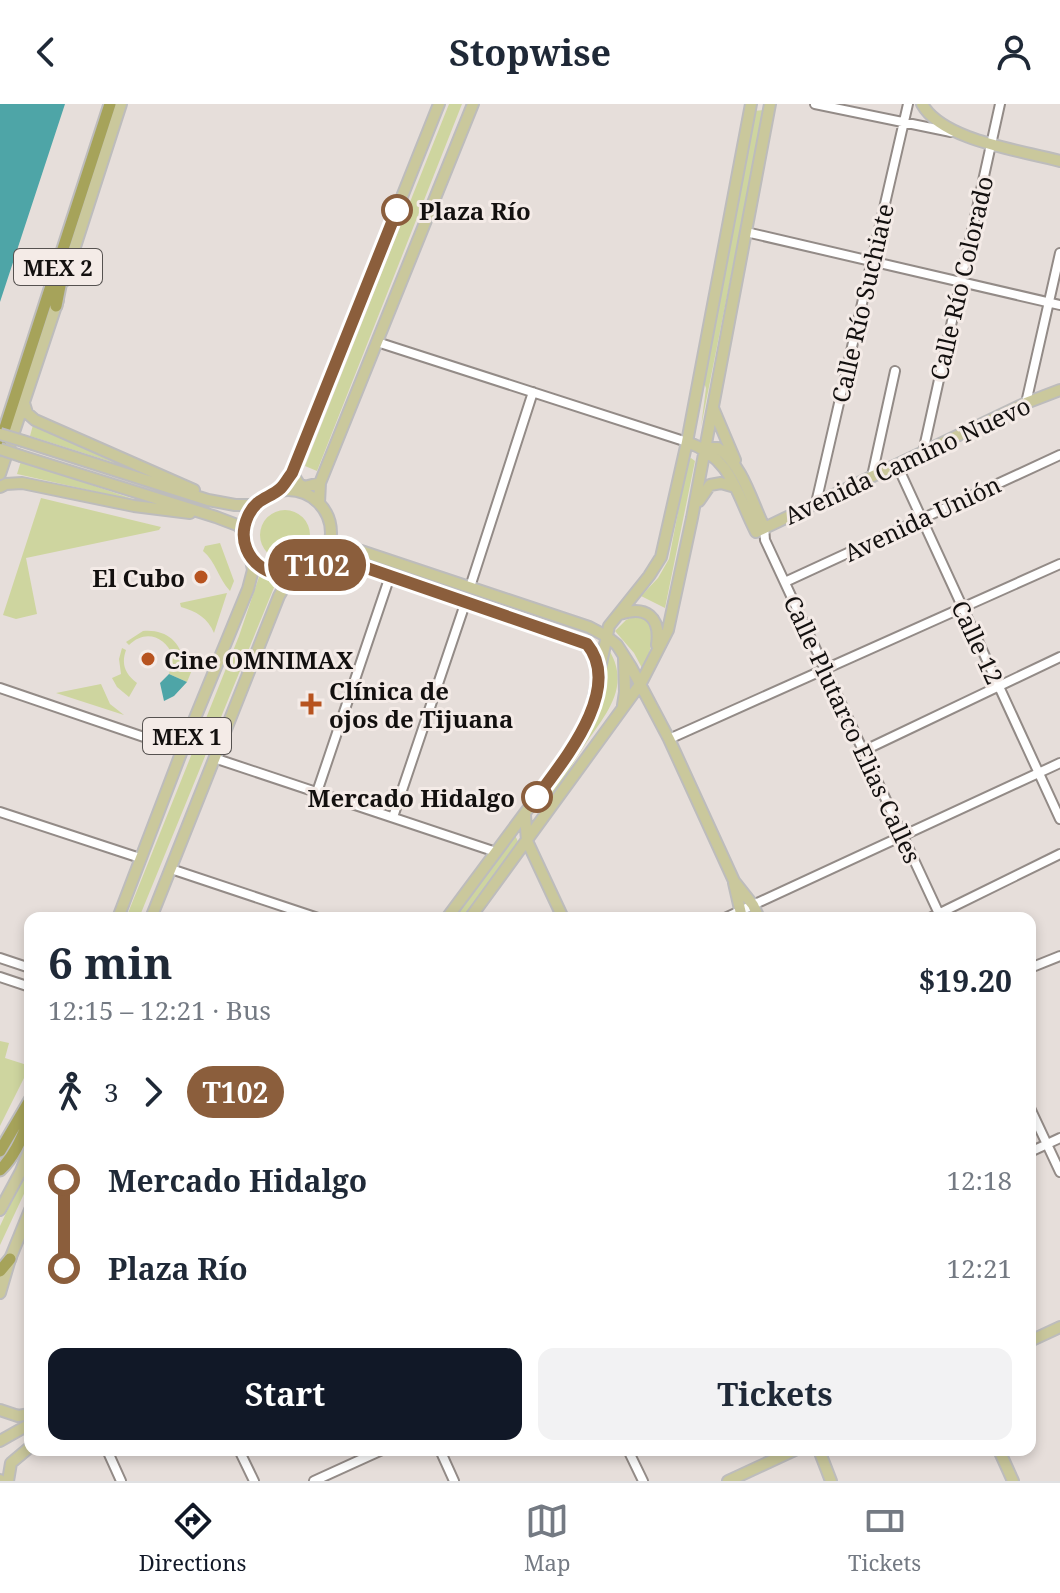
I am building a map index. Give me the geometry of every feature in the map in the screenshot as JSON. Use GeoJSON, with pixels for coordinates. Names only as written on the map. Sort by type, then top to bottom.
{"type":"FeatureCollection","features":[{"type":"Feature","properties":{"kind":"highway","name":"MEX 2"},"geometry":{"type":"LineString","coordinates":[[0,446],[2,431],[110,104]]}},
{"type":"Feature","properties":{"kind":"highway"},"geometry":{"type":"LineString","coordinates":[[56,306],[72,223]]}},
{"type":"Feature","properties":{"kind":"highway"},"geometry":{"type":"LineString","coordinates":[[0,1151],[24,1110]]}},
{"type":"Feature","properties":{"kind":"highway"},"geometry":{"type":"LineString","coordinates":[[0,1170],[9,1162],[24,1132]]}},
{"type":"Feature","properties":{"kind":"highway"},"geometry":{"type":"LineString","coordinates":[[0,1271],[10,1259]]}},
{"type":"Feature","properties":{"kind":"main road"},"geometry":{"type":"LineString","coordinates":[[0,474],[121,104]]}},
{"type":"Feature","properties":{"kind":"main road"},"geometry":{"type":"LineString","coordinates":[[279,490],[292,473],[439,104]]}},
{"type":"Feature","properties":{"kind":"main road"},"geometry":{"type":"LineString","coordinates":[[319,503],[320,483],[473,104]]}},
{"type":"Feature","properties":{"kind":"main road"},"geometry":{"type":"LineString","coordinates":[[451,912],[585,728],[595,699],[606,636],[661,557],[687,442],[751,104]]}},
{"type":"Feature","properties":{"kind":"main road"},"geometry":{"type":"LineString","coordinates":[[474,912],[641,683],[672,617],[770,104]]}},
{"type":"Feature","properties":{"kind":"main road"},"geometry":{"type":"LineString","coordinates":[[922,104],[931,117],[952,133],[1060,161]]}},
{"type":"Feature","properties":{"kind":"main road","name":"Avenida Camino Nuevo"},"geometry":{"type":"LineString","coordinates":[[760,530],[1026,403],[1060,390]]}},
{"type":"Feature","properties":{"kind":"main road"},"geometry":{"type":"LineString","coordinates":[[24,403],[27,413],[35,420],[190,488],[208,500]]}},
{"type":"Feature","properties":{"kind":"main road"},"geometry":{"type":"LineString","coordinates":[[713,407],[740,473]]}},
{"type":"Feature","properties":{"kind":"main road"},"geometry":{"type":"LineString","coordinates":[[2,431],[23,441],[208,500],[255,505]]}},
{"type":"Feature","properties":{"kind":"main road"},"geometry":{"type":"LineString","coordinates":[[687,442],[705,448]]}},
{"type":"Feature","properties":{"kind":"main road"},"geometry":{"type":"LineString","coordinates":[[0,446],[21,456],[207,514],[237,525],[245,532]]}},
{"type":"Feature","properties":{"kind":"main road","name":"Calle Plutarco Elias Calles"},"geometry":{"type":"LineString","coordinates":[[705,448],[718,448],[740,473],[760,530]]}},
{"type":"Feature","properties":{"kind":"main road","name":"Calle Plutarco Elias Calles"},"geometry":{"type":"LineString","coordinates":[[705,448],[720,461],[760,530]]}},
{"type":"Feature","properties":{"kind":"main road"},"geometry":{"type":"LineString","coordinates":[[292,473],[304,487],[320,483]]}},
{"type":"Feature","properties":{"kind":"main road"},"geometry":{"type":"LineString","coordinates":[[0,487],[22,483],[146,508],[207,514]]}},
{"type":"Feature","properties":{"kind":"main road"},"geometry":{"type":"LineString","coordinates":[[692,518],[702,493],[710,485],[721,483],[735,487]]}},
{"type":"Feature","properties":{"kind":"main road"},"geometry":{"type":"LineString","coordinates":[[245,532],[246,522],[255,505],[279,490],[300,491],[319,503],[329,520],[331,541],[326,554],[315,567],[290,577],[267,571],[250,555]]}},
{"type":"Feature","properties":{"kind":"main road","name":"MEX 1"},"geometry":{"type":"LineString","coordinates":[[120,912],[248,589],[253,570],[245,532]]}},
{"type":"Feature","properties":{"kind":"main road"},"geometry":{"type":"LineString","coordinates":[[331,541],[589,627],[606,636],[624,655],[641,683],[734,881],[756,912]]}},
{"type":"Feature","properties":{"kind":"main road"},"geometry":{"type":"LineString","coordinates":[[326,554],[579,640],[594,654],[598,669]]}},
{"type":"Feature","properties":{"kind":"main road","name":"MEX 1"},"geometry":{"type":"LineString","coordinates":[[153,912],[279,596],[290,577]]}},
{"type":"Feature","properties":{"kind":"main road"},"geometry":{"type":"LineString","coordinates":[[617,616],[640,610],[655,621],[658,640],[653,662]]}},
{"type":"Feature","properties":{"kind":"main road"},"geometry":{"type":"LineString","coordinates":[[622,707],[625,692],[624,655]]}},
{"type":"Feature","properties":{"kind":"main road"},"geometry":{"type":"LineString","coordinates":[[525,813],[527,841],[560,912]]}},
{"type":"Feature","properties":{"kind":"main road"},"geometry":{"type":"LineString","coordinates":[[734,881],[739,912]]}},
{"type":"Feature","properties":{"kind":"main road"},"geometry":{"type":"LineString","coordinates":[[0,1210],[24,1163]]}},
{"type":"Feature","properties":{"kind":"main road"},"geometry":{"type":"LineString","coordinates":[[0,1293],[24,1225]]}},
{"type":"Feature","properties":{"kind":"main road"},"geometry":{"type":"LineString","coordinates":[[1036,1338],[1060,1327]]}},
{"type":"Feature","properties":{"kind":"main road"},"geometry":{"type":"LineString","coordinates":[[0,1410],[24,1415]]}},
{"type":"Feature","properties":{"kind":"main road"},"geometry":{"type":"LineString","coordinates":[[0,1441],[24,1427]]}},
{"type":"Feature","properties":{"kind":"main road"},"geometry":{"type":"LineString","coordinates":[[8,1481],[11,1463],[24,1452]]}},
{"type":"Feature","properties":{"kind":"main road"},"geometry":{"type":"LineString","coordinates":[[728,1481],[782,1456]]}},
{"type":"Feature","properties":{"kind":"main road"},"geometry":{"type":"LineString","coordinates":[[819,1456],[831,1481]]}},
{"type":"Feature","properties":{"kind":"main road"},"geometry":{"type":"LineString","coordinates":[[1002,1456],[1013,1481]]}},
{"type":"Feature","properties":{"kind":"street"},"geometry":{"type":"LineString","coordinates":[[815,104],[952,133]]}},
{"type":"Feature","properties":{"kind":"street","name":"Calle Río Suchiate"},"geometry":{"type":"LineString","coordinates":[[816,503],[908,104]]}},
{"type":"Feature","properties":{"kind":"street","name":"Calle Río Colorado"},"geometry":{"type":"LineString","coordinates":[[923,452],[1000,104]]}},
{"type":"Feature","properties":{"kind":"street"},"geometry":{"type":"LineString","coordinates":[[746,232],[1060,305]]}},
{"type":"Feature","properties":{"kind":"street"},"geometry":{"type":"LineString","coordinates":[[1026,403],[1060,253]]}},
{"type":"Feature","properties":{"kind":"street"},"geometry":{"type":"LineString","coordinates":[[377,342],[687,442]]}},
{"type":"Feature","properties":{"kind":"street"},"geometry":{"type":"LineString","coordinates":[[872,476],[895,371]]}},
{"type":"Feature","properties":{"kind":"street"},"geometry":{"type":"LineString","coordinates":[[470,587],[533,392]]}},
{"type":"Feature","properties":{"kind":"street","name":"Avenida Unión"},"geometry":{"type":"LineString","coordinates":[[785,582],[1060,455]]}},
{"type":"Feature","properties":{"kind":"street","name":"Calle 12"},"geometry":{"type":"LineString","coordinates":[[897,465],[1060,819]]}},
{"type":"Feature","properties":{"kind":"street","name":"Calle Plutarco Elias Calles"},"geometry":{"type":"LineString","coordinates":[[760,530],[938,912]]}},
{"type":"Feature","properties":{"kind":"street"},"geometry":{"type":"LineString","coordinates":[[669,739],[1060,564]]}},
{"type":"Feature","properties":{"kind":"street"},"geometry":{"type":"LineString","coordinates":[[317,792],[390,576]]}},
{"type":"Feature","properties":{"kind":"street"},"geometry":{"type":"LineString","coordinates":[[393,817],[466,601]]}},
{"type":"Feature","properties":{"kind":"street"},"geometry":{"type":"LineString","coordinates":[[863,751],[1060,657]]}},
{"type":"Feature","properties":{"kind":"street"},"geometry":{"type":"LineString","coordinates":[[0,688],[182,750]]}},
{"type":"Feature","properties":{"kind":"street"},"geometry":{"type":"LineString","coordinates":[[214,758],[496,852]]}},
{"type":"Feature","properties":{"kind":"street"},"geometry":{"type":"LineString","coordinates":[[744,912],[753,905],[1060,763]]}},
{"type":"Feature","properties":{"kind":"street"},"geometry":{"type":"LineString","coordinates":[[0,812],[140,858]]}},
{"type":"Feature","properties":{"kind":"street"},"geometry":{"type":"LineString","coordinates":[[948,912],[1060,854]]}},
{"type":"Feature","properties":{"kind":"street"},"geometry":{"type":"LineString","coordinates":[[171,869],[300,912]]}},
{"type":"Feature","properties":{"kind":"street"},"geometry":{"type":"LineString","coordinates":[[1036,966],[1060,956]]}},
{"type":"Feature","properties":{"kind":"street"},"geometry":{"type":"LineString","coordinates":[[0,958],[24,966]]}},
{"type":"Feature","properties":{"kind":"street"},"geometry":{"type":"LineString","coordinates":[[0,977],[24,985]]}},
{"type":"Feature","properties":{"kind":"street"},"geometry":{"type":"LineString","coordinates":[[1036,1121],[1060,1172]]}},
{"type":"Feature","properties":{"kind":"street"},"geometry":{"type":"LineString","coordinates":[[1036,1149],[1060,1138]]}},
{"type":"Feature","properties":{"kind":"street"},"geometry":{"type":"LineString","coordinates":[[110,1456],[121,1481]]}},
{"type":"Feature","properties":{"kind":"street"},"geometry":{"type":"LineString","coordinates":[[242,1456],[254,1481]]}},
{"type":"Feature","properties":{"kind":"street"},"geometry":{"type":"LineString","coordinates":[[314,1481],[369,1456]]}},
{"type":"Feature","properties":{"kind":"street"},"geometry":{"type":"LineString","coordinates":[[443,1456],[454,1481]]}},
{"type":"Feature","properties":{"kind":"street"},"geometry":{"type":"LineString","coordinates":[[631,1456],[643,1481]]}},
{"type":"Feature","properties":{"kind":"green space"},"geometry":{"type":"Polygon","coordinates":[[[449,104],[462,104],[317,471],[305,466],[449,104]]]}},
{"type":"Feature","properties":{"kind":"green space"},"geometry":{"type":"Polygon","coordinates":[[[764,110],[701,427],[706,388],[703,380],[754,111],[764,110]]]}},
{"type":"Feature","properties":{"kind":"green space"},"geometry":{"type":"Polygon","coordinates":[[[33,425],[140,471],[30,436],[33,425]]]}},
{"type":"Feature","properties":{"kind":"green space"},"geometry":{"type":"Polygon","coordinates":[[[691,458],[695,461],[665,608],[641,596],[658,578],[669,559],[688,460],[691,458]]]}},
{"type":"Feature","properties":{"kind":"green space"},"geometry":{"type":"Polygon","coordinates":[[[21,461],[133,499],[133,500],[17,474],[21,461]]]}},
{"type":"Feature","properties":{"kind":"green space"},"geometry":{"type":"Polygon","coordinates":[[[41,498],[161,527],[159,530],[26,558],[37,614],[16,619],[3,615],[41,498]]]}},
{"type":"Feature","properties":{"kind":"green space"},"geometry":{"type":"Polygon","coordinates":[[[285,510],[302,518],[310,535],[302,552],[285,560],[268,552],[260,535],[268,518],[285,510]]]}},
{"type":"Feature","properties":{"kind":"green space"},"geometry":{"type":"Polygon","coordinates":[[[220,543],[234,581],[230,591],[203,551],[205,546],[220,543]]]}},
{"type":"Feature","properties":{"kind":"green space"},"geometry":{"type":"Polygon","coordinates":[[[260,574],[277,580],[141,912],[128,912],[239,636],[260,574]]]}},
{"type":"Feature","properties":{"kind":"green space"},"geometry":{"type":"Polygon","coordinates":[[[227,593],[214,633],[201,616],[181,607],[180,603],[227,593]]]}},
{"type":"Feature","properties":{"kind":"green space"},"geometry":{"type":"Polygon","coordinates":[[[635,616],[644,616],[652,635],[651,648],[642,668],[615,631],[635,616]]]}},
{"type":"Feature","properties":{"kind":"green space"},"geometry":{"type":"Polygon","coordinates":[[[143,631],[165,634],[175,642],[183,662],[191,662],[192,670],[187,682],[169,674],[173,656],[160,640],[148,636],[129,645],[126,642],[143,631]]]}},
{"type":"Feature","properties":{"kind":"green space"},"geometry":{"type":"Polygon","coordinates":[[[122,648],[126,650],[125,668],[137,683],[129,697],[112,678],[121,674],[119,659],[122,648]]]}},
{"type":"Feature","properties":{"kind":"green space"},"geometry":{"type":"Polygon","coordinates":[[[609,650],[618,677],[613,701],[545,805],[557,780],[591,730],[602,697],[609,650]]]}},
{"type":"Feature","properties":{"kind":"green space"},"geometry":{"type":"Polygon","coordinates":[[[101,684],[110,704],[124,715],[56,693],[101,684]]]}},
{"type":"Feature","properties":{"kind":"green space"},"geometry":{"type":"Polygon","coordinates":[[[515,835],[519,844],[468,912],[458,912],[515,835]]]}},
{"type":"Feature","properties":{"kind":"green space"},"geometry":{"type":"Polygon","coordinates":[[[0,1041],[9,1043],[5,1058],[24,1064],[24,1078],[0,1126],[0,1041]]]}},
{"type":"Feature","properties":{"kind":"green space"},"geometry":{"type":"Polygon","coordinates":[[[24,1175],[24,1194],[0,1245],[0,1226],[24,1175]]]}},
{"type":"Feature","properties":{"kind":"water"},"geometry":{"type":"Polygon","coordinates":[[[0,104],[65,104],[0,302],[0,104]]]}},
{"type":"Feature","properties":{"kind":"water"},"geometry":{"type":"Polygon","coordinates":[[[169,674],[187,682],[174,696],[164,701],[160,683],[169,674]]]}},
{"type":"Feature","properties":{"kind":"bus line","name":"T102"},"geometry":{"type":"LineString","coordinates":[[397,210],[292,473],[279,490],[255,505],[246,522],[245,540],[250,555],[258,564],[278,575],[290,577],[307,572],[326,554],[587,644],[598,669],[590,715],[571,751],[537,797]]}},
{"type":"Feature","properties":{"kind":"place","name":"Plaza Río"},"geometry":{"type":"Point","coordinates":[397,210]}},
{"type":"Feature","properties":{"kind":"place","name":"El Cubo"},"geometry":{"type":"Point","coordinates":[201,577]}},
{"type":"Feature","properties":{"kind":"place","name":"Cine OMNIMAX"},"geometry":{"type":"Point","coordinates":[148,659]}},
{"type":"Feature","properties":{"kind":"place","name":"Clínica de ojos de Tijuana"},"geometry":{"type":"Point","coordinates":[311,704]}},
{"type":"Feature","properties":{"kind":"place","name":"Mercado Hidalgo"},"geometry":{"type":"Point","coordinates":[537,797]}}]}
